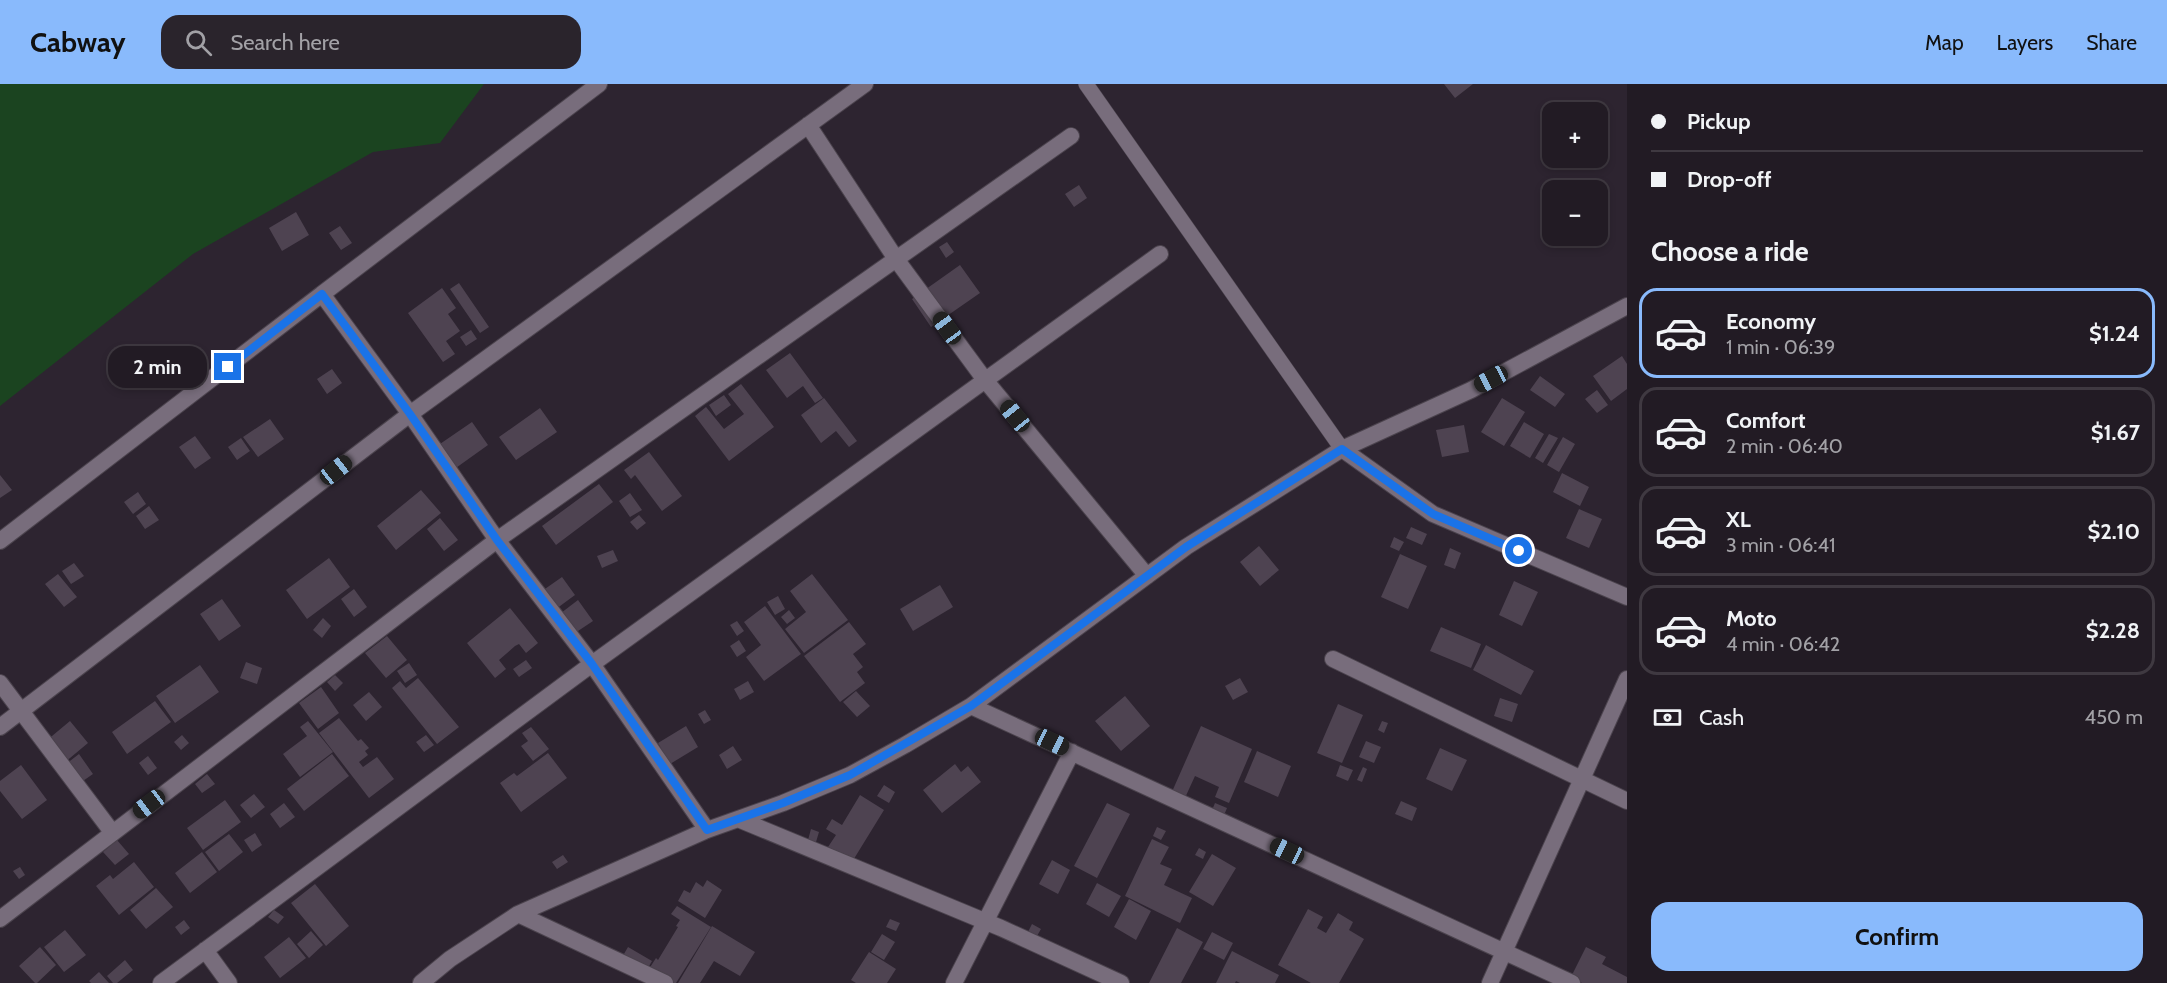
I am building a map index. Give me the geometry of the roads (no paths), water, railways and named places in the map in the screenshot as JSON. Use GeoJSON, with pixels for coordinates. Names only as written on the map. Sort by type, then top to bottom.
{"type":"FeatureCollection","features":[{"type":"Feature","properties":{"kind":"street"},"geometry":{"type":"LineString","coordinates":[[0,541],[599,84]]}},
{"type":"Feature","properties":{"kind":"street"},"geometry":{"type":"LineString","coordinates":[[0,727],[410,414],[865,84]]}},
{"type":"Feature","properties":{"kind":"street"},"geometry":{"type":"LineString","coordinates":[[808,125],[896,259],[985,381],[1146,576]]}},
{"type":"Feature","properties":{"kind":"street"},"geometry":{"type":"LineString","coordinates":[[0,919],[497,540],[1071,136]]}},
{"type":"Feature","properties":{"kind":"street"},"geometry":{"type":"LineString","coordinates":[[161,983],[592,664],[1160,254]]}},
{"type":"Feature","properties":{"kind":"street"},"geometry":{"type":"LineString","coordinates":[[322,294],[410,414],[497,540],[592,664],[707,830]]}},
{"type":"Feature","properties":{"kind":"street"},"geometry":{"type":"LineString","coordinates":[[422,983],[450,959],[518,914],[707,830],[850,775],[971,706],[1186,547],[1342,449],[1472,390],[1627,306]]}},
{"type":"Feature","properties":{"kind":"street"},"geometry":{"type":"LineString","coordinates":[[1342,449],[1433,514],[1627,597]]}},
{"type":"Feature","properties":{"kind":"street"},"geometry":{"type":"LineString","coordinates":[[1333,659],[1627,801]]}},
{"type":"Feature","properties":{"kind":"street"},"geometry":{"type":"LineString","coordinates":[[1490,983],[1627,679]]}},
{"type":"Feature","properties":{"kind":"street"},"geometry":{"type":"LineString","coordinates":[[0,683],[112,832]]}},
{"type":"Feature","properties":{"kind":"street"},"geometry":{"type":"LineString","coordinates":[[971,706],[1572,983]]}},
{"type":"Feature","properties":{"kind":"street"},"geometry":{"type":"LineString","coordinates":[[954,983],[1072,752]]}},
{"type":"Feature","properties":{"kind":"street"},"geometry":{"type":"LineString","coordinates":[[738,819],[984,922],[1121,983]]}},
{"type":"Feature","properties":{"kind":"street"},"geometry":{"type":"LineString","coordinates":[[518,914],[665,983]]}},
{"type":"Feature","properties":{"kind":"street"},"geometry":{"type":"LineString","coordinates":[[205,950],[229,983]]}},
{"type":"Feature","properties":{"kind":"lane"},"geometry":{"type":"LineString","coordinates":[[1086,84],[1342,449]]}}]}
